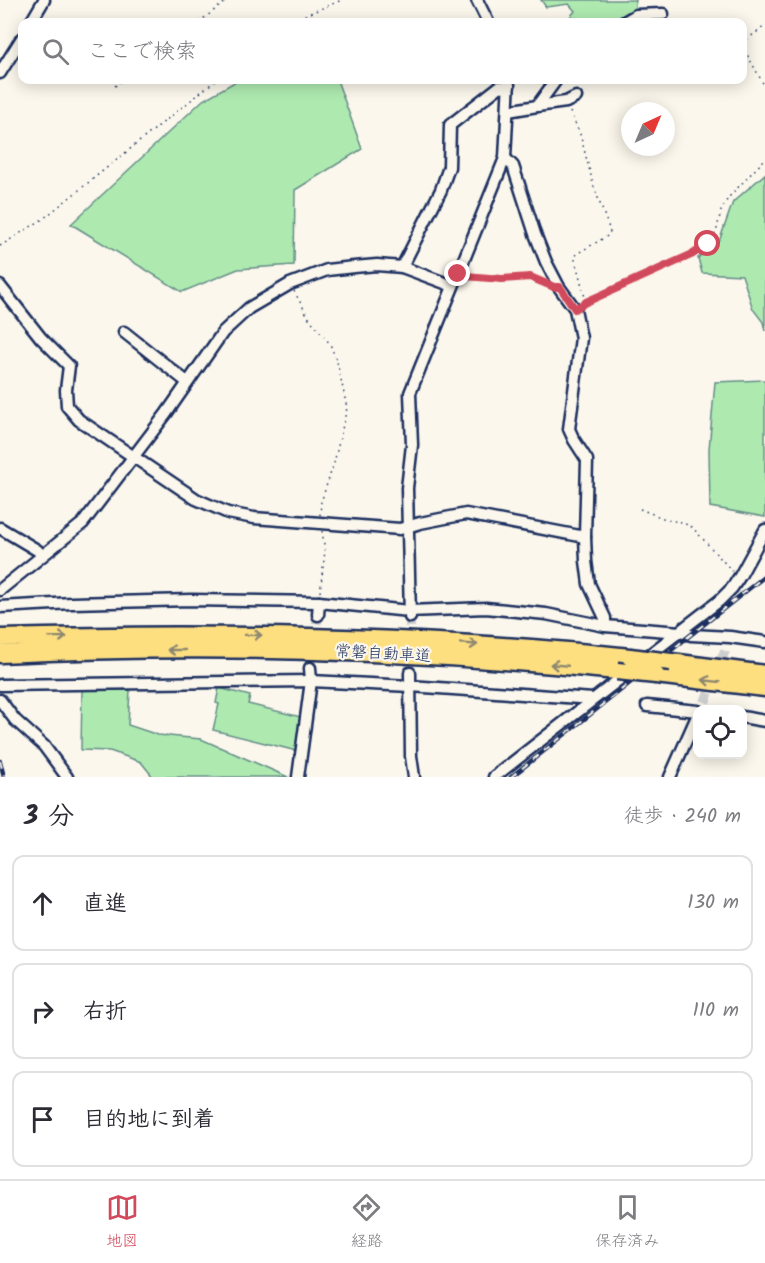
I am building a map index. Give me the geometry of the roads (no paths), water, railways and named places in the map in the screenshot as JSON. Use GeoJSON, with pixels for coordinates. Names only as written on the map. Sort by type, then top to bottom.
{"type":"FeatureCollection","features":[{"type":"Feature","properties":{"kind":"highway","name":"常磐自動車道"},"geometry":{"type":"LineString","coordinates":[[0,638],[239,635],[403,640],[630,657],[765,674]]}},
{"type":"Feature","properties":{"kind":"highway","name":"常磐自動車道"},"geometry":{"type":"LineString","coordinates":[[0,654],[120,650],[308,650],[513,661],[617,670],[765,688]]}},
{"type":"Feature","properties":{"kind":"street"},"geometry":{"type":"LineString","coordinates":[[34,18],[44,0]]}},
{"type":"Feature","properties":{"kind":"street"},"geometry":{"type":"LineString","coordinates":[[477,0],[486,18]]}},
{"type":"Feature","properties":{"kind":"street"},"geometry":{"type":"LineString","coordinates":[[631,18],[636,15],[663,14]]}},
{"type":"Feature","properties":{"kind":"street"},"geometry":{"type":"LineString","coordinates":[[0,73],[18,44]]}},
{"type":"Feature","properties":{"kind":"street"},"geometry":{"type":"LineString","coordinates":[[402,267],[441,190],[449,167],[450,125],[498,87],[506,84]]}},
{"type":"Feature","properties":{"kind":"street"},"geometry":{"type":"LineString","coordinates":[[410,614],[407,488],[412,445],[410,393],[505,158],[509,84]]}},
{"type":"Feature","properties":{"kind":"street"},"geometry":{"type":"LineString","coordinates":[[537,106],[553,84]]}},
{"type":"Feature","properties":{"kind":"street"},"geometry":{"type":"LineString","coordinates":[[508,111],[571,99]]}},
{"type":"Feature","properties":{"kind":"street"},"geometry":{"type":"LineString","coordinates":[[505,158],[513,166],[546,262],[575,309],[581,338],[569,429],[587,460],[586,561],[589,584],[605,618],[605,626]]}},
{"type":"Feature","properties":{"kind":"street"},"geometry":{"type":"LineString","coordinates":[[0,590],[83,523],[166,414],[223,332],[249,308],[290,284],[327,270],[377,265],[402,267],[453,286]]}},
{"type":"Feature","properties":{"kind":"street"},"geometry":{"type":"LineString","coordinates":[[0,286],[41,338],[69,366],[66,406],[79,420],[196,499],[228,513],[254,518],[400,529],[466,514],[585,537]]}},
{"type":"Feature","properties":{"kind":"street"},"geometry":{"type":"LineString","coordinates":[[124,332],[187,382]]}},
{"type":"Feature","properties":{"kind":"street"},"geometry":{"type":"LineString","coordinates":[[0,528],[42,555]]}},
{"type":"Feature","properties":{"kind":"street"},"geometry":{"type":"LineString","coordinates":[[494,777],[719,601],[740,576],[765,530]]}},
{"type":"Feature","properties":{"kind":"street"},"geometry":{"type":"LineString","coordinates":[[0,607],[191,600],[319,602],[410,614],[486,608],[546,614],[605,626],[765,642]]}},
{"type":"Feature","properties":{"kind":"street"},"geometry":{"type":"LineString","coordinates":[[318,615],[319,602]]}},
{"type":"Feature","properties":{"kind":"street"},"geometry":{"type":"LineString","coordinates":[[726,648],[730,637]]}},
{"type":"Feature","properties":{"kind":"street"},"geometry":{"type":"LineString","coordinates":[[298,777],[311,681],[310,668]]}},
{"type":"Feature","properties":{"kind":"street"},"geometry":{"type":"LineString","coordinates":[[410,673],[411,756],[414,777]]}},
{"type":"Feature","properties":{"kind":"street"},"geometry":{"type":"LineString","coordinates":[[0,685],[311,681],[593,699]]}},
{"type":"Feature","properties":{"kind":"street"},"geometry":{"type":"LineString","coordinates":[[0,700],[15,720],[44,746],[67,777]]}},
{"type":"Feature","properties":{"kind":"street"},"geometry":{"type":"LineString","coordinates":[[647,706],[693,712]]}},
{"type":"Feature","properties":{"kind":"street"},"geometry":{"type":"LineString","coordinates":[[747,718],[765,721]]}},
{"type":"Feature","properties":{"kind":"street"},"geometry":{"type":"LineString","coordinates":[[670,777],[693,724]]}},
{"type":"Feature","properties":{"kind":"tunnel"},"geometry":{"type":"LineString","coordinates":[[310,668],[318,615]]}},
{"type":"Feature","properties":{"kind":"tunnel"},"geometry":{"type":"LineString","coordinates":[[410,617],[410,673]]}},
{"type":"Feature","properties":{"kind":"tunnel"},"geometry":{"type":"LineString","coordinates":[[705,702],[726,648]]}},
{"type":"Feature","properties":{"kind":"railway"},"geometry":{"type":"LineString","coordinates":[[511,777],[765,576]]}},
{"type":"Feature","properties":{"kind":"railway"},"geometry":{"type":"LineString","coordinates":[[0,761],[4,777]]}}]}
